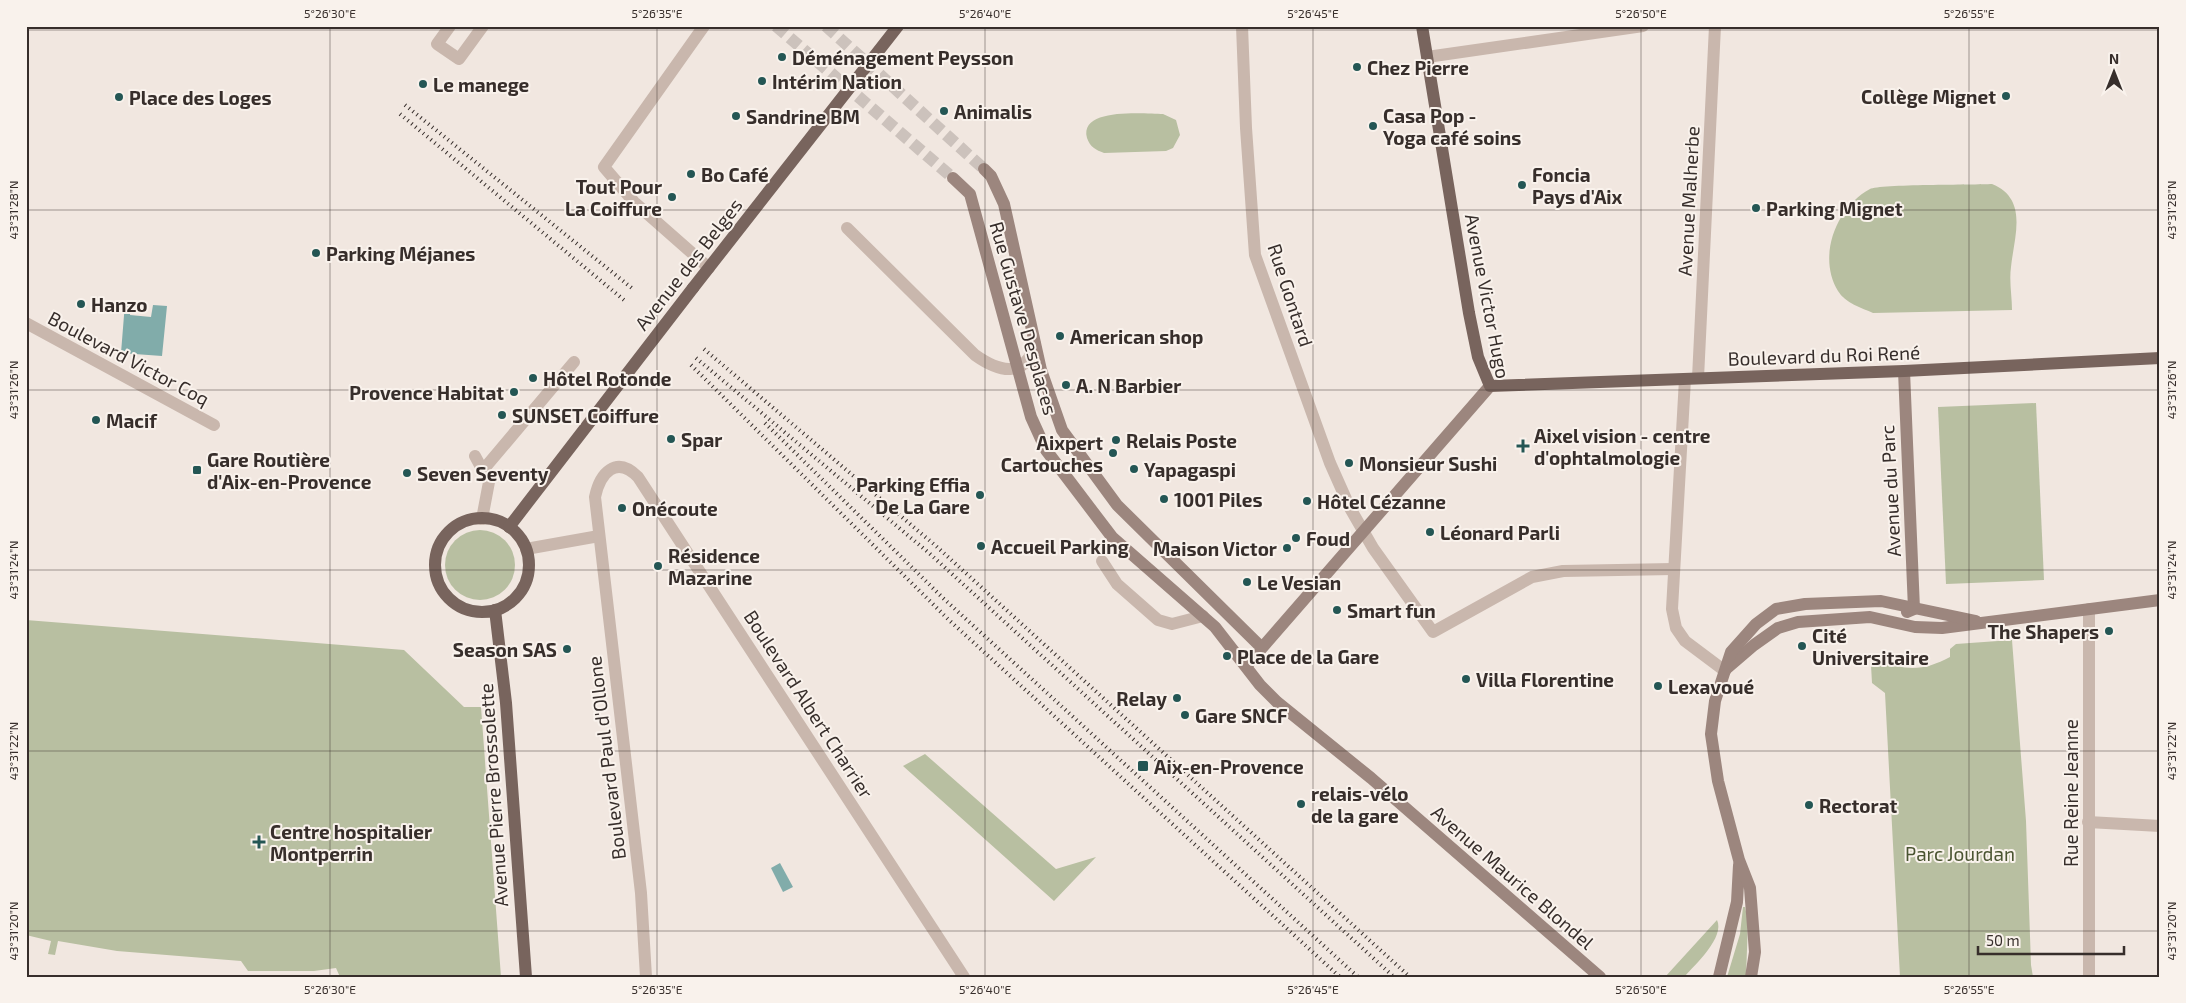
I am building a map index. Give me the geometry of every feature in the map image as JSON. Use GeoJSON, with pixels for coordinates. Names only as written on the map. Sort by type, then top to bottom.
{"type":"FeatureCollection","features":[{"type":"Feature","properties":{"kind":"main road","name":"Avenue des Belges"},"geometry":{"type":"LineString","coordinates":[[508,527],[898,26]]}},
{"type":"Feature","properties":{"kind":"main road","name":"Avenue Victor Hugo"},"geometry":{"type":"LineString","coordinates":[[1422,26],[1469,313],[1478,357],[1490,386]]}},
{"type":"Feature","properties":{"kind":"main road","name":"Boulevard du Roi René"},"geometry":{"type":"LineString","coordinates":[[1490,386],[1904,371],[2160,358]]}},
{"type":"Feature","properties":{"kind":"main road"},"geometry":{"type":"LineString","coordinates":[[482,519],[500,522],[508,527],[520,538],[526,549],[529,564],[527,579],[520,593],[509,604],[495,610],[480,612],[465,610],[452,602],[442,590],[435,567],[439,546],[449,532],[464,522],[482,519]]}},
{"type":"Feature","properties":{"kind":"main road","name":"Avenue Pierre Brossolette"},"geometry":{"type":"LineString","coordinates":[[495,610],[506,703],[526,977]]}},
{"type":"Feature","properties":{"kind":"street"},"geometry":{"type":"LineString","coordinates":[[450,26],[437,44],[459,59],[483,26]]}},
{"type":"Feature","properties":{"kind":"street"},"geometry":{"type":"LineString","coordinates":[[704,26],[604,167],[634,202],[709,268]]}},
{"type":"Feature","properties":{"kind":"street","name":"Rue Gontard"},"geometry":{"type":"LineString","coordinates":[[1242,26],[1246,128],[1255,255],[1330,464],[1362,532],[1433,632],[1532,577],[1563,571],[1673,569]]}},
{"type":"Feature","properties":{"kind":"street"},"geometry":{"type":"LineString","coordinates":[[1427,57],[1643,26]]}},
{"type":"Feature","properties":{"kind":"street","name":"Avenue Malherbe"},"geometry":{"type":"LineString","coordinates":[[1715,26],[1708,181],[1673,569],[1672,609],[1676,628],[1685,641],[1724,671]]}},
{"type":"Feature","properties":{"kind":"street","name":"Rue Gustave Desplaces"},"geometry":{"type":"LineString","coordinates":[[984,169],[991,176],[1004,204],[1035,344],[1050,402],[1062,430],[1118,505],[1262,647]]}},
{"type":"Feature","properties":{"kind":"street","name":"Rue Gustave Desplaces"},"geometry":{"type":"LineString","coordinates":[[953,178],[970,194],[1016,368],[1031,417],[1051,457],[1112,537],[1203,616],[1247,665]]}},
{"type":"Feature","properties":{"kind":"street"},"geometry":{"type":"LineString","coordinates":[[846,228],[975,356],[989,365],[1000,369],[1016,368],[1025,364],[1032,354],[1035,344]]}},
{"type":"Feature","properties":{"kind":"street","name":"Boulevard Victor Coq"},"geometry":{"type":"LineString","coordinates":[[26,323],[214,425]]}},
{"type":"Feature","properties":{"kind":"street"},"geometry":{"type":"LineString","coordinates":[[483,470],[574,362]]}},
{"type":"Feature","properties":{"kind":"street","name":"Avenue du Parc"},"geometry":{"type":"LineString","coordinates":[[1904,371],[1914,609]]}},
{"type":"Feature","properties":{"kind":"street","name":"Avenue Victor Hugo"},"geometry":{"type":"LineString","coordinates":[[1247,665],[1490,386]]}},
{"type":"Feature","properties":{"kind":"street"},"geometry":{"type":"LineString","coordinates":[[474,456],[489,482],[482,519]]}},
{"type":"Feature","properties":{"kind":"street","name":"Boulevard Albert Charrier"},"geometry":{"type":"LineString","coordinates":[[599,536],[595,497],[598,482],[612,468],[624,467],[638,477],[964,977]]}},
{"type":"Feature","properties":{"kind":"street"},"geometry":{"type":"LineString","coordinates":[[526,549],[599,536]]}},
{"type":"Feature","properties":{"kind":"street","name":"Boulevard Paul d'Ollone"},"geometry":{"type":"LineString","coordinates":[[599,536],[641,893],[646,977]]}},
{"type":"Feature","properties":{"kind":"street"},"geometry":{"type":"LineString","coordinates":[[1102,561],[1116,584],[1158,620],[1172,624],[1203,616]]}},
{"type":"Feature","properties":{"kind":"street"},"geometry":{"type":"LineString","coordinates":[[1751,977],[1755,952],[1750,888],[1739,860],[1718,781],[1711,734],[1715,701],[1731,652],[1756,624],[1776,610],[1805,604],[1868,600],[1976,622]]}},
{"type":"Feature","properties":{"kind":"street"},"geometry":{"type":"LineString","coordinates":[[1724,671],[1778,628],[1798,622],[1870,617],[1915,627],[1942,628],[1976,622],[2160,600]]}},
{"type":"Feature","properties":{"kind":"street"},"geometry":{"type":"LineString","coordinates":[[2089,609],[2160,605]]}},
{"type":"Feature","properties":{"kind":"street"},"geometry":{"type":"LineString","coordinates":[[1890,621],[1914,609]]}},
{"type":"Feature","properties":{"kind":"street","name":"Rue Reine Jeanne"},"geometry":{"type":"LineString","coordinates":[[2089,609],[2089,977]]}},
{"type":"Feature","properties":{"kind":"street","name":"Avenue Maurice Blondel"},"geometry":{"type":"LineString","coordinates":[[1247,665],[1260,685],[1277,702],[1363,771],[1600,977]]}},
{"type":"Feature","properties":{"kind":"street"},"geometry":{"type":"LineString","coordinates":[[2088,822],[2160,826]]}},
{"type":"Feature","properties":{"kind":"street"},"geometry":{"type":"LineString","coordinates":[[1719,977],[1737,902],[1739,860]]}},
{"type":"Feature","properties":{"kind":"green space"},"geometry":{"type":"Polygon","coordinates":[[[1129,113],[1163,114],[1176,120],[1180,135],[1173,148],[1166,151],[1104,153],[1094,148],[1087,138],[1087,128],[1093,121],[1103,117],[1129,113]]]}},
{"type":"Feature","properties":{"kind":"green space"},"geometry":{"type":"Polygon","coordinates":[[[1992,184],[2004,191],[2011,199],[2015,209],[2016,232],[2010,272],[2012,310],[1873,313],[1849,302],[1838,291],[1832,278],[1829,263],[1833,234],[1839,220],[1858,197],[1877,187],[1992,184]]]}},
{"type":"Feature","properties":{"kind":"green space"},"geometry":{"type":"Polygon","coordinates":[[[2036,403],[2044,580],[1946,584],[1938,407],[2036,403]]]}},
{"type":"Feature","properties":{"kind":"green space"},"geometry":{"type":"Polygon","coordinates":[[[480,530],[499,536],[509,546],[515,565],[509,584],[499,594],[480,600],[461,594],[451,584],[445,565],[451,546],[461,536],[480,530]]]}},
{"type":"Feature","properties":{"kind":"green space","name":"Centre hospitalier Montperrin"},"geometry":{"type":"Polygon","coordinates":[[[26,620],[404,650],[464,707],[481,707],[501,977],[340,977],[336,968],[314,971],[248,971],[241,961],[117,951],[58,941],[55,955],[48,954],[51,941],[26,935],[26,620]]]}},
{"type":"Feature","properties":{"kind":"green space","name":"Parc Jourdan"},"geometry":{"type":"Polygon","coordinates":[[[2012,640],[2026,821],[2033,977],[1900,977],[1885,693],[1872,683],[1871,665],[1877,665],[1880,660],[1907,668],[1924,667],[1950,657],[1950,649],[1956,644],[2012,640]]]}},
{"type":"Feature","properties":{"kind":"green space"},"geometry":{"type":"Polygon","coordinates":[[[925,754],[1056,869],[1096,857],[1054,901],[903,766],[925,754]]]}},
{"type":"Feature","properties":{"kind":"green space"},"geometry":{"type":"Polygon","coordinates":[[[1743,907],[1745,907],[1748,921],[1746,977],[1727,977],[1740,934],[1743,907]]]}},
{"type":"Feature","properties":{"kind":"green space"},"geometry":{"type":"Polygon","coordinates":[[[1717,920],[1717,934],[1708,950],[1695,965],[1684,977],[1665,977],[1717,920]]]}},
{"type":"Feature","properties":{"kind":"water"},"geometry":{"type":"Polygon","coordinates":[[[125,303],[131,303],[130,315],[151,317],[153,305],[167,306],[162,356],[121,353],[125,303]]]}},
{"type":"Feature","properties":{"kind":"water"},"geometry":{"type":"Polygon","coordinates":[[[780,863],[793,887],[783,892],[771,868],[780,863]]]}},
{"type":"Feature","properties":{"kind":"tunnel"},"geometry":{"type":"LineString","coordinates":[[776,26],[953,178]]}},
{"type":"Feature","properties":{"kind":"tunnel"},"geometry":{"type":"LineString","coordinates":[[826,26],[984,169]]}},
{"type":"Feature","properties":{"kind":"railway"},"geometry":{"type":"LineString","coordinates":[[405,105],[633,289]]}},
{"type":"Feature","properties":{"kind":"railway"},"geometry":{"type":"LineString","coordinates":[[400,114],[624,300]]}},
{"type":"Feature","properties":{"kind":"railway"},"geometry":{"type":"LineString","coordinates":[[704,349],[936,546],[1410,977]]}},
{"type":"Feature","properties":{"kind":"railway"},"geometry":{"type":"LineString","coordinates":[[696,358],[929,553],[1394,977]]}},
{"type":"Feature","properties":{"kind":"railway"},"geometry":{"type":"LineString","coordinates":[[691,365],[950,621],[1340,977]]}},
{"type":"Feature","properties":{"kind":"railway"},"geometry":{"type":"LineString","coordinates":[[765,423],[943,598],[1358,977]]}},
{"type":"Feature","properties":{"kind":"place","name":"Déménagement Peysson"},"geometry":{"type":"Point","coordinates":[782,57]}},
{"type":"Feature","properties":{"kind":"place","name":"Chez Pierre"},"geometry":{"type":"Point","coordinates":[1357,67]}},
{"type":"Feature","properties":{"kind":"place","name":"Intérim Nation"},"geometry":{"type":"Point","coordinates":[762,81]}},
{"type":"Feature","properties":{"kind":"place","name":"Le manege"},"geometry":{"type":"Point","coordinates":[423,84]}},
{"type":"Feature","properties":{"kind":"place","name":"Collège Mignet"},"geometry":{"type":"Point","coordinates":[2006,96]}},
{"type":"Feature","properties":{"kind":"place","name":"Place des Loges"},"geometry":{"type":"Point","coordinates":[119,97]}},
{"type":"Feature","properties":{"kind":"place","name":"Animalis"},"geometry":{"type":"Point","coordinates":[944,111]}},
{"type":"Feature","properties":{"kind":"place","name":"Sandrine BM"},"geometry":{"type":"Point","coordinates":[736,116]}},
{"type":"Feature","properties":{"kind":"place","name":"Casa Pop - Yoga café soins"},"geometry":{"type":"Point","coordinates":[1373,126]}},
{"type":"Feature","properties":{"kind":"place","name":"Bo Café"},"geometry":{"type":"Point","coordinates":[691,174]}},
{"type":"Feature","properties":{"kind":"place","name":"Foncia Pays d'Aix"},"geometry":{"type":"Point","coordinates":[1522,185]}},
{"type":"Feature","properties":{"kind":"place","name":"Tout Pour La Coiffure"},"geometry":{"type":"Point","coordinates":[672,197]}},
{"type":"Feature","properties":{"kind":"place","name":"Parking Mignet"},"geometry":{"type":"Point","coordinates":[1756,208]}},
{"type":"Feature","properties":{"kind":"place","name":"Parking Méjanes"},"geometry":{"type":"Point","coordinates":[316,253]}},
{"type":"Feature","properties":{"kind":"place","name":"Hanzo"},"geometry":{"type":"Point","coordinates":[81,304]}},
{"type":"Feature","properties":{"kind":"place","name":"American shop"},"geometry":{"type":"Point","coordinates":[1060,336]}},
{"type":"Feature","properties":{"kind":"place","name":"Hôtel Rotonde"},"geometry":{"type":"Point","coordinates":[533,378]}},
{"type":"Feature","properties":{"kind":"place","name":"A. N Barbier"},"geometry":{"type":"Point","coordinates":[1066,385]}},
{"type":"Feature","properties":{"kind":"place","name":"Provence Habitat"},"geometry":{"type":"Point","coordinates":[514,392]}},
{"type":"Feature","properties":{"kind":"place","name":"SUNSET Coiffure"},"geometry":{"type":"Point","coordinates":[502,415]}},
{"type":"Feature","properties":{"kind":"place","name":"Macif"},"geometry":{"type":"Point","coordinates":[96,420]}},
{"type":"Feature","properties":{"kind":"place","name":"Spar"},"geometry":{"type":"Point","coordinates":[671,439]}},
{"type":"Feature","properties":{"kind":"place","name":"Relais Poste"},"geometry":{"type":"Point","coordinates":[1116,440]}},
{"type":"Feature","properties":{"kind":"place","name":"Aixel vision - centre d'ophtalmologie"},"geometry":{"type":"Point","coordinates":[1523,446]}},
{"type":"Feature","properties":{"kind":"place","name":"Aixpert Cartouches"},"geometry":{"type":"Point","coordinates":[1113,453]}},
{"type":"Feature","properties":{"kind":"place","name":"Monsieur Sushi"},"geometry":{"type":"Point","coordinates":[1349,463]}},
{"type":"Feature","properties":{"kind":"place","name":"Yapagaspi"},"geometry":{"type":"Point","coordinates":[1134,469]}},
{"type":"Feature","properties":{"kind":"place","name":"Gare Routière d'Aix-en-Provence"},"geometry":{"type":"Point","coordinates":[197,470]}},
{"type":"Feature","properties":{"kind":"place","name":"Seven Seventy"},"geometry":{"type":"Point","coordinates":[407,473]}},
{"type":"Feature","properties":{"kind":"place","name":"Parking Effia De La Gare"},"geometry":{"type":"Point","coordinates":[980,495]}},
{"type":"Feature","properties":{"kind":"place","name":"1001 Piles"},"geometry":{"type":"Point","coordinates":[1164,499]}},
{"type":"Feature","properties":{"kind":"place","name":"Hôtel Cézanne"},"geometry":{"type":"Point","coordinates":[1307,501]}},
{"type":"Feature","properties":{"kind":"place","name":"Onécoute"},"geometry":{"type":"Point","coordinates":[622,508]}},
{"type":"Feature","properties":{"kind":"place","name":"Léonard Parli"},"geometry":{"type":"Point","coordinates":[1430,532]}},
{"type":"Feature","properties":{"kind":"place","name":"Foud"},"geometry":{"type":"Point","coordinates":[1296,538]}},
{"type":"Feature","properties":{"kind":"place","name":"Accueil Parking"},"geometry":{"type":"Point","coordinates":[981,546]}},
{"type":"Feature","properties":{"kind":"place","name":"Maison Victor"},"geometry":{"type":"Point","coordinates":[1287,548]}},
{"type":"Feature","properties":{"kind":"place","name":"Résidence Mazarine"},"geometry":{"type":"Point","coordinates":[658,566]}},
{"type":"Feature","properties":{"kind":"place","name":"Le Vesian"},"geometry":{"type":"Point","coordinates":[1247,582]}},
{"type":"Feature","properties":{"kind":"place","name":"Smart fun"},"geometry":{"type":"Point","coordinates":[1337,610]}},
{"type":"Feature","properties":{"kind":"place","name":"The Shapers"},"geometry":{"type":"Point","coordinates":[2109,631]}},
{"type":"Feature","properties":{"kind":"place","name":"Cité Universitaire"},"geometry":{"type":"Point","coordinates":[1802,646]}},
{"type":"Feature","properties":{"kind":"place","name":"Season SAS"},"geometry":{"type":"Point","coordinates":[567,649]}},
{"type":"Feature","properties":{"kind":"place","name":"Place de la Gare"},"geometry":{"type":"Point","coordinates":[1227,656]}},
{"type":"Feature","properties":{"kind":"place","name":"Villa Florentine"},"geometry":{"type":"Point","coordinates":[1466,679]}},
{"type":"Feature","properties":{"kind":"place","name":"Lexavoué"},"geometry":{"type":"Point","coordinates":[1658,686]}},
{"type":"Feature","properties":{"kind":"place","name":"Relay"},"geometry":{"type":"Point","coordinates":[1177,698]}},
{"type":"Feature","properties":{"kind":"place","name":"Gare SNCF"},"geometry":{"type":"Point","coordinates":[1185,715]}},
{"type":"Feature","properties":{"kind":"place","name":"Aix-en-Provence"},"geometry":{"type":"Point","coordinates":[1143,766]}},
{"type":"Feature","properties":{"kind":"place","name":"relais-vélo de la gare"},"geometry":{"type":"Point","coordinates":[1301,804]}},
{"type":"Feature","properties":{"kind":"place","name":"Rectorat"},"geometry":{"type":"Point","coordinates":[1809,805]}},
{"type":"Feature","properties":{"kind":"place","name":"Centre hospitalier Montperrin"},"geometry":{"type":"Point","coordinates":[259,842]}}]}
